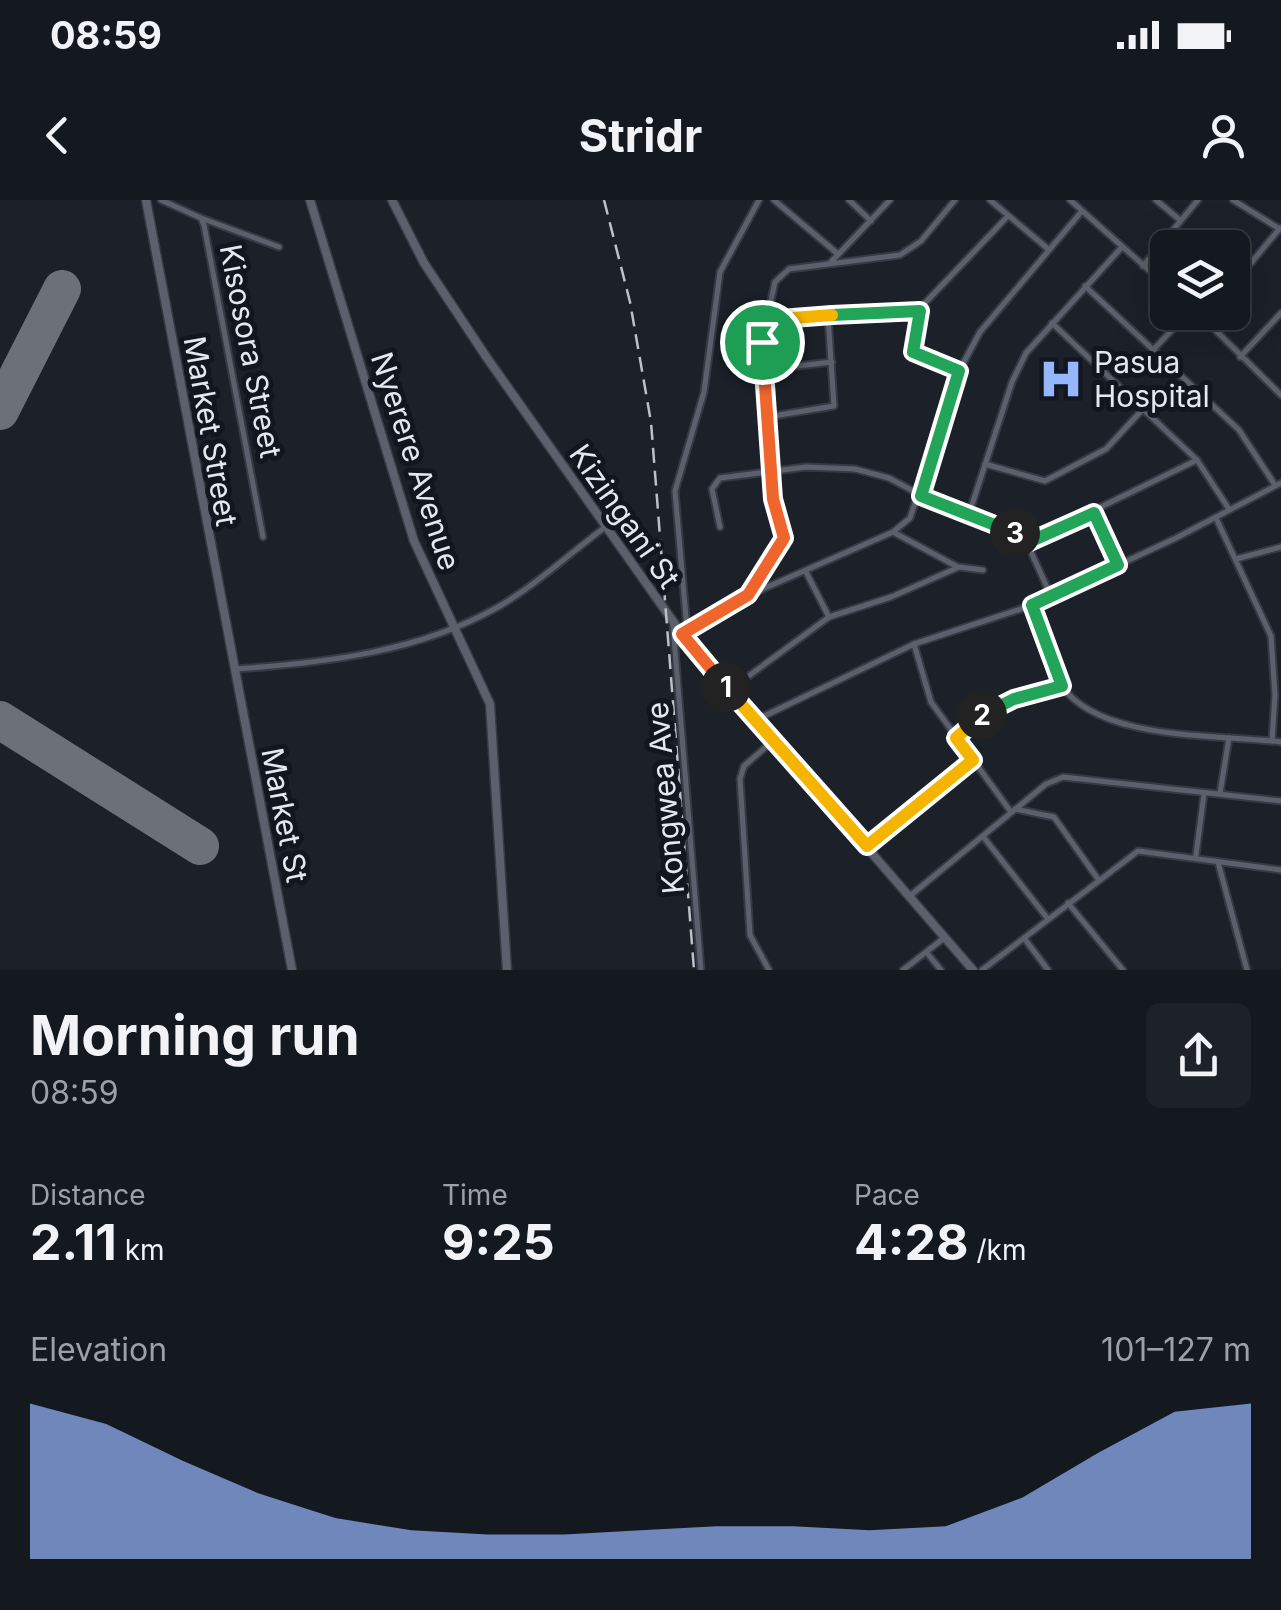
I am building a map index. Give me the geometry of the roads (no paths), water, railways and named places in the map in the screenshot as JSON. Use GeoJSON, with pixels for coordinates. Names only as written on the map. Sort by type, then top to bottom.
{"type":"FeatureCollection","features":[{"type":"Feature","properties":{"kind":"street","name":"Market Street"},"geometry":{"type":"LineString","coordinates":[[146,200],[232,669]]}},
{"type":"Feature","properties":{"kind":"street","name":"Kisosora Street"},"geometry":{"type":"LineString","coordinates":[[161,200],[201,218],[263,537]]}},
{"type":"Feature","properties":{"kind":"street","name":"Nyerere Avenue"},"geometry":{"type":"LineString","coordinates":[[310,200],[414,541],[490,704],[507,970]]}},
{"type":"Feature","properties":{"kind":"street","name":"Kizingani St"},"geometry":{"type":"LineString","coordinates":[[392,200],[424,263],[604,528],[673,622],[973,970]]}},
{"type":"Feature","properties":{"kind":"street"},"geometry":{"type":"LineString","coordinates":[[759,200],[720,272],[704,392],[675,492],[684,631],[748,595],[893,532],[910,518],[921,496],[959,371],[992,313],[1082,211]]}},
{"type":"Feature","properties":{"kind":"street"},"geometry":{"type":"LineString","coordinates":[[774,200],[838,254]]}},
{"type":"Feature","properties":{"kind":"street"},"geometry":{"type":"LineString","coordinates":[[849,200],[871,221]]}},
{"type":"Feature","properties":{"kind":"street"},"geometry":{"type":"LineString","coordinates":[[829,264],[890,200]]}},
{"type":"Feature","properties":{"kind":"street"},"geometry":{"type":"LineString","coordinates":[[748,595],[784,538],[773,499],[763,370],[771,290],[784,272],[900,255],[920,241],[955,200]]}},
{"type":"Feature","properties":{"kind":"street"},"geometry":{"type":"LineString","coordinates":[[990,200],[1047,248]]}},
{"type":"Feature","properties":{"kind":"street"},"geometry":{"type":"LineString","coordinates":[[1070,200],[1150,272]]}},
{"type":"Feature","properties":{"kind":"street"},"geometry":{"type":"LineString","coordinates":[[1156,200],[1180,220]]}},
{"type":"Feature","properties":{"kind":"street"},"geometry":{"type":"LineString","coordinates":[[1143,266],[1198,200]]}},
{"type":"Feature","properties":{"kind":"street"},"geometry":{"type":"LineString","coordinates":[[1233,200],[1280,229],[1250,265]]}},
{"type":"Feature","properties":{"kind":"street"},"geometry":{"type":"LineString","coordinates":[[959,371],[913,352],[920,311],[1008,216]]}},
{"type":"Feature","properties":{"kind":"street"},"geometry":{"type":"LineString","coordinates":[[201,218],[279,247]]}},
{"type":"Feature","properties":{"kind":"street"},"geometry":{"type":"LineString","coordinates":[[969,514],[1019,368],[1052,323],[1122,248]]}},
{"type":"Feature","properties":{"kind":"street"},"geometry":{"type":"LineString","coordinates":[[756,720],[914,644],[1032,605],[1216,518],[1278,484],[1239,430],[1085,286]]}},
{"type":"Feature","properties":{"kind":"street"},"geometry":{"type":"LineString","coordinates":[[767,320],[920,311]]}},
{"type":"Feature","properties":{"kind":"street"},"geometry":{"type":"LineString","coordinates":[[1240,356],[1281,313]]}},
{"type":"Feature","properties":{"kind":"street"},"geometry":{"type":"LineString","coordinates":[[768,416],[831,409],[836,400],[828,316]]}},
{"type":"Feature","properties":{"kind":"street"},"geometry":{"type":"LineString","coordinates":[[1052,323],[1197,460],[1229,509]]}},
{"type":"Feature","properties":{"kind":"street"},"geometry":{"type":"LineString","coordinates":[[1154,350],[1175,330]]}},
{"type":"Feature","properties":{"kind":"street"},"geometry":{"type":"LineString","coordinates":[[1215,330],[1279,390]]}},
{"type":"Feature","properties":{"kind":"street"},"geometry":{"type":"LineString","coordinates":[[763,370],[832,362]]}},
{"type":"Feature","properties":{"kind":"street"},"geometry":{"type":"LineString","coordinates":[[983,464],[1045,482],[1106,449],[1144,409]]}},
{"type":"Feature","properties":{"kind":"street"},"geometry":{"type":"LineString","coordinates":[[1027,543],[1197,460]]}},
{"type":"Feature","properties":{"kind":"street"},"geometry":{"type":"LineString","coordinates":[[720,527],[712,489],[725,476],[771,470],[855,468],[890,478],[921,496],[1009,529],[1027,543],[1051,596]]}},
{"type":"Feature","properties":{"kind":"street"},"geometry":{"type":"LineString","coordinates":[[1094,513],[1118,565]]}},
{"type":"Feature","properties":{"kind":"street"},"geometry":{"type":"LineString","coordinates":[[1216,518],[1271,636],[1276,695],[1272,741]]}},
{"type":"Feature","properties":{"kind":"street"},"geometry":{"type":"LineString","coordinates":[[232,669],[360,657],[453,627],[498,607],[604,528]]}},
{"type":"Feature","properties":{"kind":"street"},"geometry":{"type":"LineString","coordinates":[[893,532],[928,554],[959,567],[983,570]]}},
{"type":"Feature","properties":{"kind":"street"},"geometry":{"type":"LineString","coordinates":[[1235,560],[1281,547]]}},
{"type":"Feature","properties":{"kind":"street"},"geometry":{"type":"LineString","coordinates":[[729,691],[805,630],[829,616],[891,597],[959,567]]}},
{"type":"Feature","properties":{"kind":"street"},"geometry":{"type":"LineString","coordinates":[[806,572],[829,616]]}},
{"type":"Feature","properties":{"kind":"street"},"geometry":{"type":"LineString","coordinates":[[1032,605],[1062,686],[1125,726],[1281,742]]}},
{"type":"Feature","properties":{"kind":"street","name":"Kongwea Ave"},"geometry":{"type":"LineString","coordinates":[[673,622],[702,970]]}},
{"type":"Feature","properties":{"kind":"street"},"geometry":{"type":"LineString","coordinates":[[914,644],[928,695],[973,760],[1013,811],[1054,817],[1098,879]]}},
{"type":"Feature","properties":{"kind":"street","name":"Market St"},"geometry":{"type":"LineString","coordinates":[[232,669],[292,970]]}},
{"type":"Feature","properties":{"kind":"street"},"geometry":{"type":"LineString","coordinates":[[956,738],[981,715],[1014,699],[1062,686]]}},
{"type":"Feature","properties":{"kind":"street"},"geometry":{"type":"LineString","coordinates":[[1220,793],[1228,738]]}},
{"type":"Feature","properties":{"kind":"street"},"geometry":{"type":"LineString","coordinates":[[769,970],[750,936],[740,778],[744,766],[774,740]]}},
{"type":"Feature","properties":{"kind":"street"},"geometry":{"type":"LineString","coordinates":[[867,846],[973,760]]}},
{"type":"Feature","properties":{"kind":"street"},"geometry":{"type":"LineString","coordinates":[[911,895],[985,839],[1013,811],[1062,777],[1281,801]]}},
{"type":"Feature","properties":{"kind":"street"},"geometry":{"type":"LineString","coordinates":[[1196,856],[1204,793]]}},
{"type":"Feature","properties":{"kind":"street"},"geometry":{"type":"LineString","coordinates":[[985,839],[1048,919]]}},
{"type":"Feature","properties":{"kind":"street"},"geometry":{"type":"LineString","coordinates":[[982,970],[1138,851],[1281,870]]}},
{"type":"Feature","properties":{"kind":"street"},"geometry":{"type":"LineString","coordinates":[[1218,860],[1247,970]]}},
{"type":"Feature","properties":{"kind":"street"},"geometry":{"type":"LineString","coordinates":[[1068,903],[1123,970]]}},
{"type":"Feature","properties":{"kind":"street"},"geometry":{"type":"LineString","coordinates":[[904,970],[944,938]]}},
{"type":"Feature","properties":{"kind":"street"},"geometry":{"type":"LineString","coordinates":[[1024,938],[1048,970]]}},
{"type":"Feature","properties":{"kind":"street"},"geometry":{"type":"LineString","coordinates":[[926,952],[940,970]]}},
{"type":"Feature","properties":{"kind":"railway"},"geometry":{"type":"LineString","coordinates":[[604,200],[630,302],[651,422],[694,970]]}},
{"type":"Feature","properties":{"kind":"place","name":"Pasua Hospital"},"geometry":{"type":"Point","coordinates":[1061,379]}}]}
